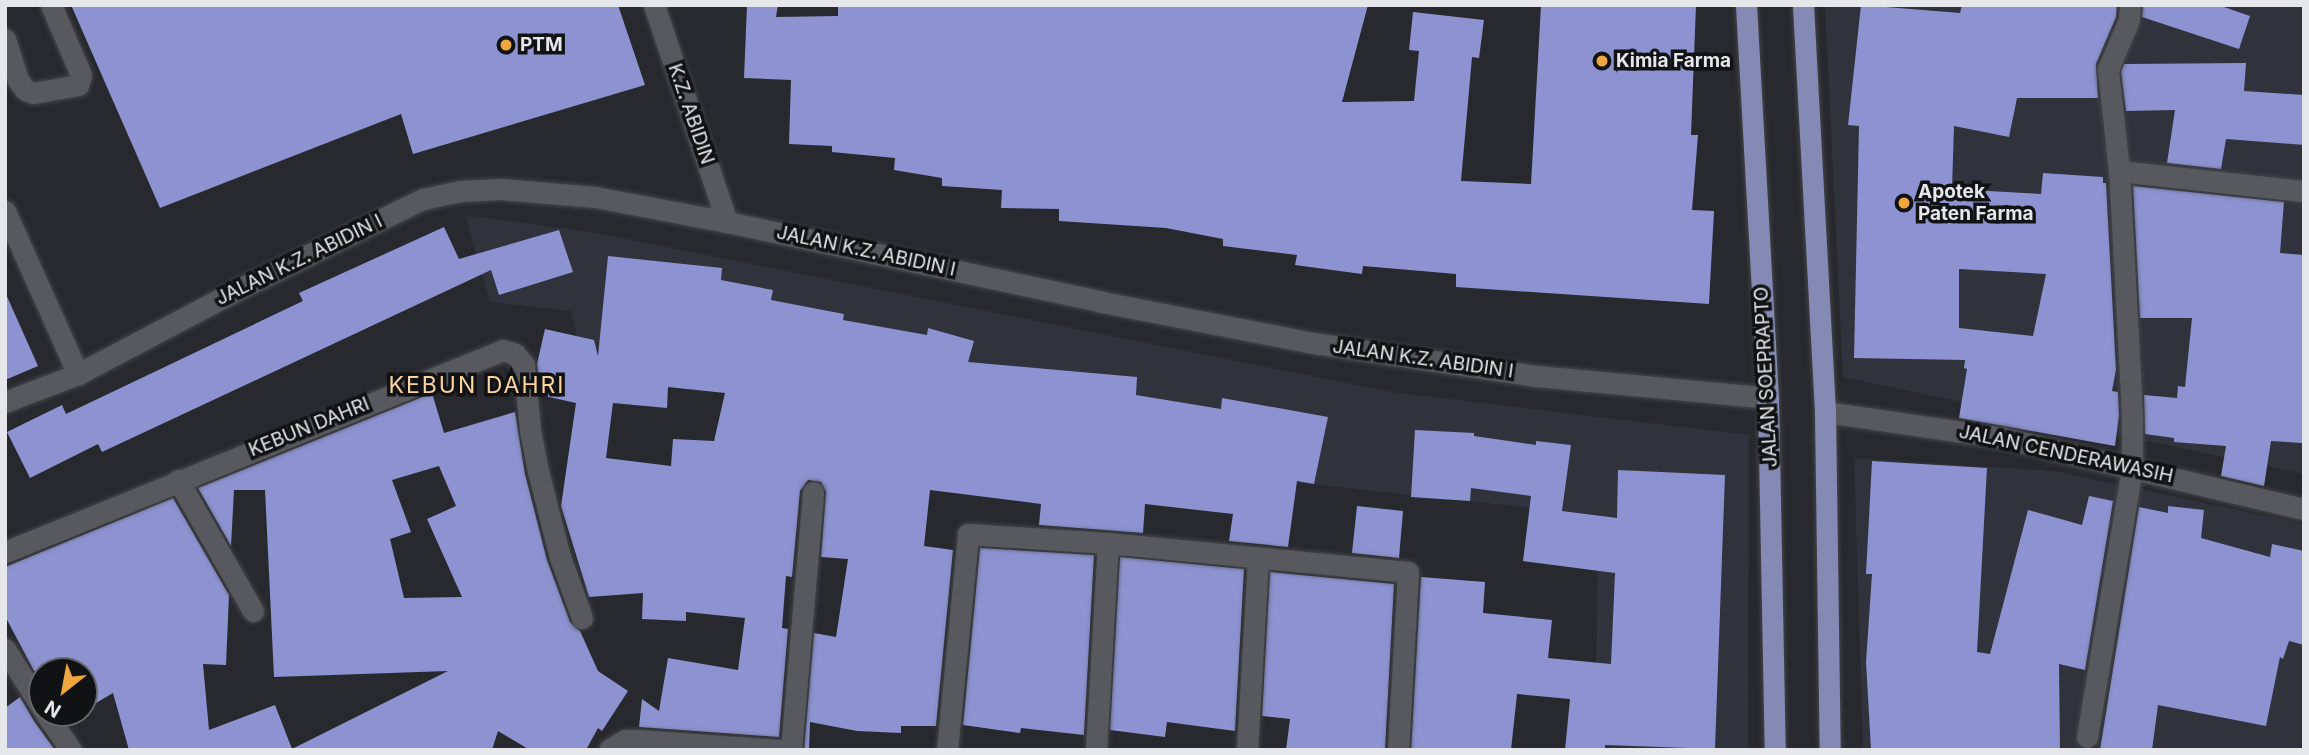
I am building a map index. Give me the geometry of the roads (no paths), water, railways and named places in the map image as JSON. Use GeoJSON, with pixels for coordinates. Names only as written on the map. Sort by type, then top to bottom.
{"type":"FeatureCollection","features":[{"type":"Feature","properties":{"kind":"main road","name":"JALAN SOEPRAPTO"},"geometry":{"type":"LineString","coordinates":[[1746,5],[1768,398],[1774,750]]}},
{"type":"Feature","properties":{"kind":"main road"},"geometry":{"type":"LineString","coordinates":[[1803,5],[1825,412],[1830,750]]}},
{"type":"Feature","properties":{"kind":"street"},"geometry":{"type":"LineString","coordinates":[[5,39],[18,80],[25,90],[34,93],[78,85],[81,75],[51,5]]}},
{"type":"Feature","properties":{"kind":"street","name":"K.Z. ABIDIN"},"geometry":{"type":"LineString","coordinates":[[654,5],[727,222]]}},
{"type":"Feature","properties":{"kind":"street"},"geometry":{"type":"LineString","coordinates":[[2087,737],[2132,468],[2132,402],[2119,171],[2108,69],[2129,20],[2130,5]]}},
{"type":"Feature","properties":{"kind":"street"},"geometry":{"type":"LineString","coordinates":[[2119,171],[2304,191]]}},
{"type":"Feature","properties":{"kind":"street","name":"JALAN K.Z. ABIDIN I"},"geometry":{"type":"LineString","coordinates":[[5,402],[78,374],[241,288],[423,198],[460,191],[501,188],[596,197],[727,222],[1313,344],[1537,376],[1768,398]]}},
{"type":"Feature","properties":{"kind":"street"},"geometry":{"type":"LineString","coordinates":[[5,211],[78,374]]}},
{"type":"Feature","properties":{"kind":"street","name":"KEBUN DAHRI"},"geometry":{"type":"LineString","coordinates":[[5,552],[495,351],[509,351],[520,358],[524,365],[530,430],[541,484],[565,571],[582,618]]}},
{"type":"Feature","properties":{"kind":"street","name":"JALAN CENDERAWASIH"},"geometry":{"type":"LineString","coordinates":[[1825,412],[2003,438],[2304,509]]}},
{"type":"Feature","properties":{"kind":"street"},"geometry":{"type":"LineString","coordinates":[[178,480],[253,611]]}},
{"type":"Feature","properties":{"kind":"street"},"geometry":{"type":"LineString","coordinates":[[791,750],[813,492]]}},
{"type":"Feature","properties":{"kind":"street"},"geometry":{"type":"LineString","coordinates":[[947,750],[968,534],[1108,543],[1258,560],[1408,572],[1398,750]]}},
{"type":"Feature","properties":{"kind":"street"},"geometry":{"type":"LineString","coordinates":[[1096,750],[1108,543]]}},
{"type":"Feature","properties":{"kind":"street"},"geometry":{"type":"LineString","coordinates":[[1247,750],[1258,560]]}},
{"type":"Feature","properties":{"kind":"street"},"geometry":{"type":"LineString","coordinates":[[5,649],[28,686]]}},
{"type":"Feature","properties":{"kind":"street"},"geometry":{"type":"LineString","coordinates":[[55,727],[71,750]]}},
{"type":"Feature","properties":{"kind":"street"},"geometry":{"type":"LineString","coordinates":[[609,750],[625,740],[779,750]]}},
{"type":"Feature","properties":{"kind":"place","name":"PTM"},"geometry":{"type":"Point","coordinates":[506,45]}},
{"type":"Feature","properties":{"kind":"place","name":"Kimia Farma"},"geometry":{"type":"Point","coordinates":[1602,61]}},
{"type":"Feature","properties":{"kind":"place","name":"Apotek Paten Farma"},"geometry":{"type":"Point","coordinates":[1904,203]}},
{"type":"Feature","properties":{"kind":"district","name":"KEBUN DAHRI"},"geometry":{"type":"Point","coordinates":[477,385]}}]}
